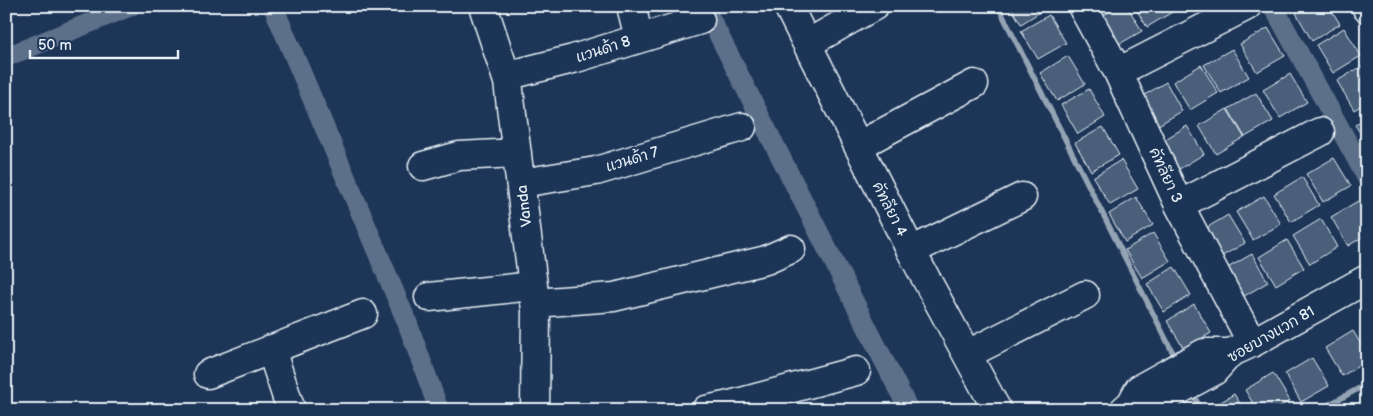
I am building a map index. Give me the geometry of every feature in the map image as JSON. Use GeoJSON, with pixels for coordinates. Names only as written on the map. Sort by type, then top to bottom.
{"type":"FeatureCollection","features":[{"type":"Feature","properties":{"kind":"street","name":"Vanda"},"geometry":{"type":"LineString","coordinates":[[483,6],[506,76],[521,183],[534,294],[535,410]]}},
{"type":"Feature","properties":{"kind":"street"},"geometry":{"type":"LineString","coordinates":[[631,6],[639,38]]}},
{"type":"Feature","properties":{"kind":"street","name":"คัทลียา 4"},"geometry":{"type":"LineString","coordinates":[[788,6],[911,252],[997,410]]}},
{"type":"Feature","properties":{"kind":"street"},"geometry":{"type":"LineString","coordinates":[[807,44],[874,6]]}},
{"type":"Feature","properties":{"kind":"street","name":"คัทลียา 3"},"geometry":{"type":"LineString","coordinates":[[1082,6],[1118,72],[1179,206],[1225,355]]}},
{"type":"Feature","properties":{"kind":"street"},"geometry":{"type":"LineString","coordinates":[[1118,72],[1247,6]]}},
{"type":"Feature","properties":{"kind":"street","name":"แวนด้า 8"},"geometry":{"type":"LineString","coordinates":[[506,76],[573,59],[700,20]]}},
{"type":"Feature","properties":{"kind":"street"},"geometry":{"type":"LineString","coordinates":[[858,146],[974,84]]}},
{"type":"Feature","properties":{"kind":"street","name":"แวนด้า 7"},"geometry":{"type":"LineString","coordinates":[[521,183],[596,171],[742,127]]}},
{"type":"Feature","properties":{"kind":"street"},"geometry":{"type":"LineString","coordinates":[[1179,206],[1320,132]]}},
{"type":"Feature","properties":{"kind":"street"},"geometry":{"type":"LineString","coordinates":[[423,166],[459,156],[517,153]]}},
{"type":"Feature","properties":{"kind":"street"},"geometry":{"type":"LineString","coordinates":[[911,252],[1022,197]]}},
{"type":"Feature","properties":{"kind":"street"},"geometry":{"type":"LineString","coordinates":[[429,297],[534,294],[614,297],[766,260],[791,249]]}},
{"type":"Feature","properties":{"kind":"street","name":"ซอยบางแวก 81"},"geometry":{"type":"LineString","coordinates":[[1135,402],[1367,279]]}},
{"type":"Feature","properties":{"kind":"street"},"geometry":{"type":"LineString","coordinates":[[968,354],[1086,295]]}},
{"type":"Feature","properties":{"kind":"street"},"geometry":{"type":"LineString","coordinates":[[208,374],[363,314]]}},
{"type":"Feature","properties":{"kind":"street"},"geometry":{"type":"LineString","coordinates":[[271,349],[291,410]]}},
{"type":"Feature","properties":{"kind":"street"},"geometry":{"type":"LineString","coordinates":[[706,410],[856,371]]}},
{"type":"Feature","properties":{"kind":"building"},"geometry":{"type":"Polygon","coordinates":[[[1010,6],[1047,6],[1048,7],[1021,24],[1010,6]]]}},
{"type":"Feature","properties":{"kind":"building"},"geometry":{"type":"Polygon","coordinates":[[[1119,6],[1127,6],[1142,31],[1114,47],[1097,19],[1119,6]]]}},
{"type":"Feature","properties":{"kind":"building"},"geometry":{"type":"Polygon","coordinates":[[[1134,6],[1171,6],[1174,11],[1147,27],[1134,6]]]}},
{"type":"Feature","properties":{"kind":"building"},"geometry":{"type":"Polygon","coordinates":[[[1306,6],[1329,6],[1340,24],[1312,41],[1296,13],[1306,6]]]}},
{"type":"Feature","properties":{"kind":"building"},"geometry":{"type":"Polygon","coordinates":[[[1049,15],[1066,43],[1038,59],[1021,31],[1049,15]]]}},
{"type":"Feature","properties":{"kind":"building"},"geometry":{"type":"Polygon","coordinates":[[[1268,28],[1285,56],[1257,72],[1240,44],[1268,28]]]}},
{"type":"Feature","properties":{"kind":"building"},"geometry":{"type":"Polygon","coordinates":[[[1344,28],[1361,56],[1333,73],[1316,45],[1344,28]]]}},
{"type":"Feature","properties":{"kind":"building"},"geometry":{"type":"Polygon","coordinates":[[[1232,49],[1249,77],[1221,93],[1204,65],[1232,49]]]}},
{"type":"Feature","properties":{"kind":"building"},"geometry":{"type":"Polygon","coordinates":[[[1068,56],[1085,84],[1057,101],[1040,73],[1068,56]]]}},
{"type":"Feature","properties":{"kind":"building"},"geometry":{"type":"Polygon","coordinates":[[[1201,65],[1218,93],[1190,110],[1173,82],[1201,65]]]}},
{"type":"Feature","properties":{"kind":"building"},"geometry":{"type":"Polygon","coordinates":[[[1364,65],[1367,69],[1367,102],[1354,110],[1337,81],[1364,65]]]}},
{"type":"Feature","properties":{"kind":"building"},"geometry":{"type":"Polygon","coordinates":[[[1290,74],[1307,102],[1280,118],[1263,90],[1290,74]]]}},
{"type":"Feature","properties":{"kind":"building"},"geometry":{"type":"Polygon","coordinates":[[[1166,82],[1182,111],[1155,127],[1138,99],[1166,82]]]}},
{"type":"Feature","properties":{"kind":"building"},"geometry":{"type":"Polygon","coordinates":[[[1089,89],[1105,117],[1078,134],[1061,105],[1089,89]]]}},
{"type":"Feature","properties":{"kind":"building"},"geometry":{"type":"Polygon","coordinates":[[[1256,93],[1273,121],[1245,137],[1228,109],[1256,93]]]}},
{"type":"Feature","properties":{"kind":"building"},"geometry":{"type":"Polygon","coordinates":[[[1227,109],[1244,137],[1216,154],[1199,126],[1227,109]]]}},
{"type":"Feature","properties":{"kind":"building"},"geometry":{"type":"Polygon","coordinates":[[[1367,118],[1367,143],[1355,125],[1367,118]]]}},
{"type":"Feature","properties":{"kind":"building"},"geometry":{"type":"Polygon","coordinates":[[[1187,126],[1204,154],[1176,171],[1159,143],[1187,126]]]}},
{"type":"Feature","properties":{"kind":"building"},"geometry":{"type":"Polygon","coordinates":[[[1103,127],[1119,155],[1091,171],[1075,143],[1103,127]]]}},
{"type":"Feature","properties":{"kind":"building"},"geometry":{"type":"Polygon","coordinates":[[[1334,158],[1351,186],[1323,202],[1306,174],[1334,158]]]}},
{"type":"Feature","properties":{"kind":"building"},"geometry":{"type":"Polygon","coordinates":[[[1121,160],[1138,189],[1110,205],[1093,177],[1121,160]]]}},
{"type":"Feature","properties":{"kind":"building"},"geometry":{"type":"Polygon","coordinates":[[[1302,177],[1319,205],[1291,222],[1274,194],[1302,177]]]}},
{"type":"Feature","properties":{"kind":"building"},"geometry":{"type":"Polygon","coordinates":[[[1264,196],[1281,224],[1253,240],[1236,212],[1264,196]]]}},
{"type":"Feature","properties":{"kind":"building"},"geometry":{"type":"Polygon","coordinates":[[[1136,197],[1153,225],[1125,242],[1109,214],[1136,197]]]}},
{"type":"Feature","properties":{"kind":"building"},"geometry":{"type":"Polygon","coordinates":[[[1358,201],[1367,215],[1367,234],[1348,246],[1331,217],[1358,201]]]}},
{"type":"Feature","properties":{"kind":"building"},"geometry":{"type":"Polygon","coordinates":[[[1228,215],[1245,243],[1217,259],[1201,231],[1228,215]]]}},
{"type":"Feature","properties":{"kind":"building"},"geometry":{"type":"Polygon","coordinates":[[[1321,219],[1337,247],[1310,264],[1293,236],[1321,219]]]}},
{"type":"Feature","properties":{"kind":"building"},"geometry":{"type":"Polygon","coordinates":[[[1153,233],[1170,261],[1142,278],[1125,250],[1153,233]]]}},
{"type":"Feature","properties":{"kind":"building"},"geometry":{"type":"Polygon","coordinates":[[[1287,240],[1304,268],[1276,285],[1259,257],[1287,240]]]}},
{"type":"Feature","properties":{"kind":"building"},"geometry":{"type":"Polygon","coordinates":[[[1252,254],[1268,282],[1241,298],[1224,270],[1252,254]]]}},
{"type":"Feature","properties":{"kind":"building"},"geometry":{"type":"Polygon","coordinates":[[[1174,267],[1191,295],[1164,312],[1147,284],[1174,267]]]}},
{"type":"Feature","properties":{"kind":"building"},"geometry":{"type":"Polygon","coordinates":[[[1194,304],[1211,333],[1184,349],[1167,321],[1194,304]]]}},
{"type":"Feature","properties":{"kind":"building"},"geometry":{"type":"Polygon","coordinates":[[[1353,331],[1367,354],[1367,361],[1342,376],[1325,348],[1353,331]]]}},
{"type":"Feature","properties":{"kind":"building"},"geometry":{"type":"Polygon","coordinates":[[[1312,358],[1329,386],[1301,402],[1285,374],[1312,358]]]}},
{"type":"Feature","properties":{"kind":"building"},"geometry":{"type":"Polygon","coordinates":[[[1273,373],[1290,401],[1275,410],[1257,410],[1245,390],[1273,373]]]}},
{"type":"Feature","properties":{"kind":"building"},"geometry":{"type":"Polygon","coordinates":[[[1234,394],[1244,410],[1208,410],[1234,394]]]}},
{"type":"Feature","properties":{"kind":"waterway"},"geometry":{"type":"LineString","coordinates":[[6,57],[131,6]]}},
{"type":"Feature","properties":{"kind":"waterway"},"geometry":{"type":"LineString","coordinates":[[273,6],[407,322],[439,410]]}},
{"type":"Feature","properties":{"kind":"waterway"},"geometry":{"type":"LineString","coordinates":[[704,6],[909,410]]}},
{"type":"Feature","properties":{"kind":"waterway"},"geometry":{"type":"LineString","coordinates":[[998,6],[1176,359]]}},
{"type":"Feature","properties":{"kind":"waterway"},"geometry":{"type":"LineString","coordinates":[[1273,6],[1367,178]]}},
{"type":"Feature","properties":{"kind":"waterway"},"geometry":{"type":"LineString","coordinates":[[1319,410],[1367,384]]}},
{"type":"Feature","properties":{"kind":"waterway"},"geometry":{"type":"LineString","coordinates":[[1192,392],[1201,410]]}}]}
